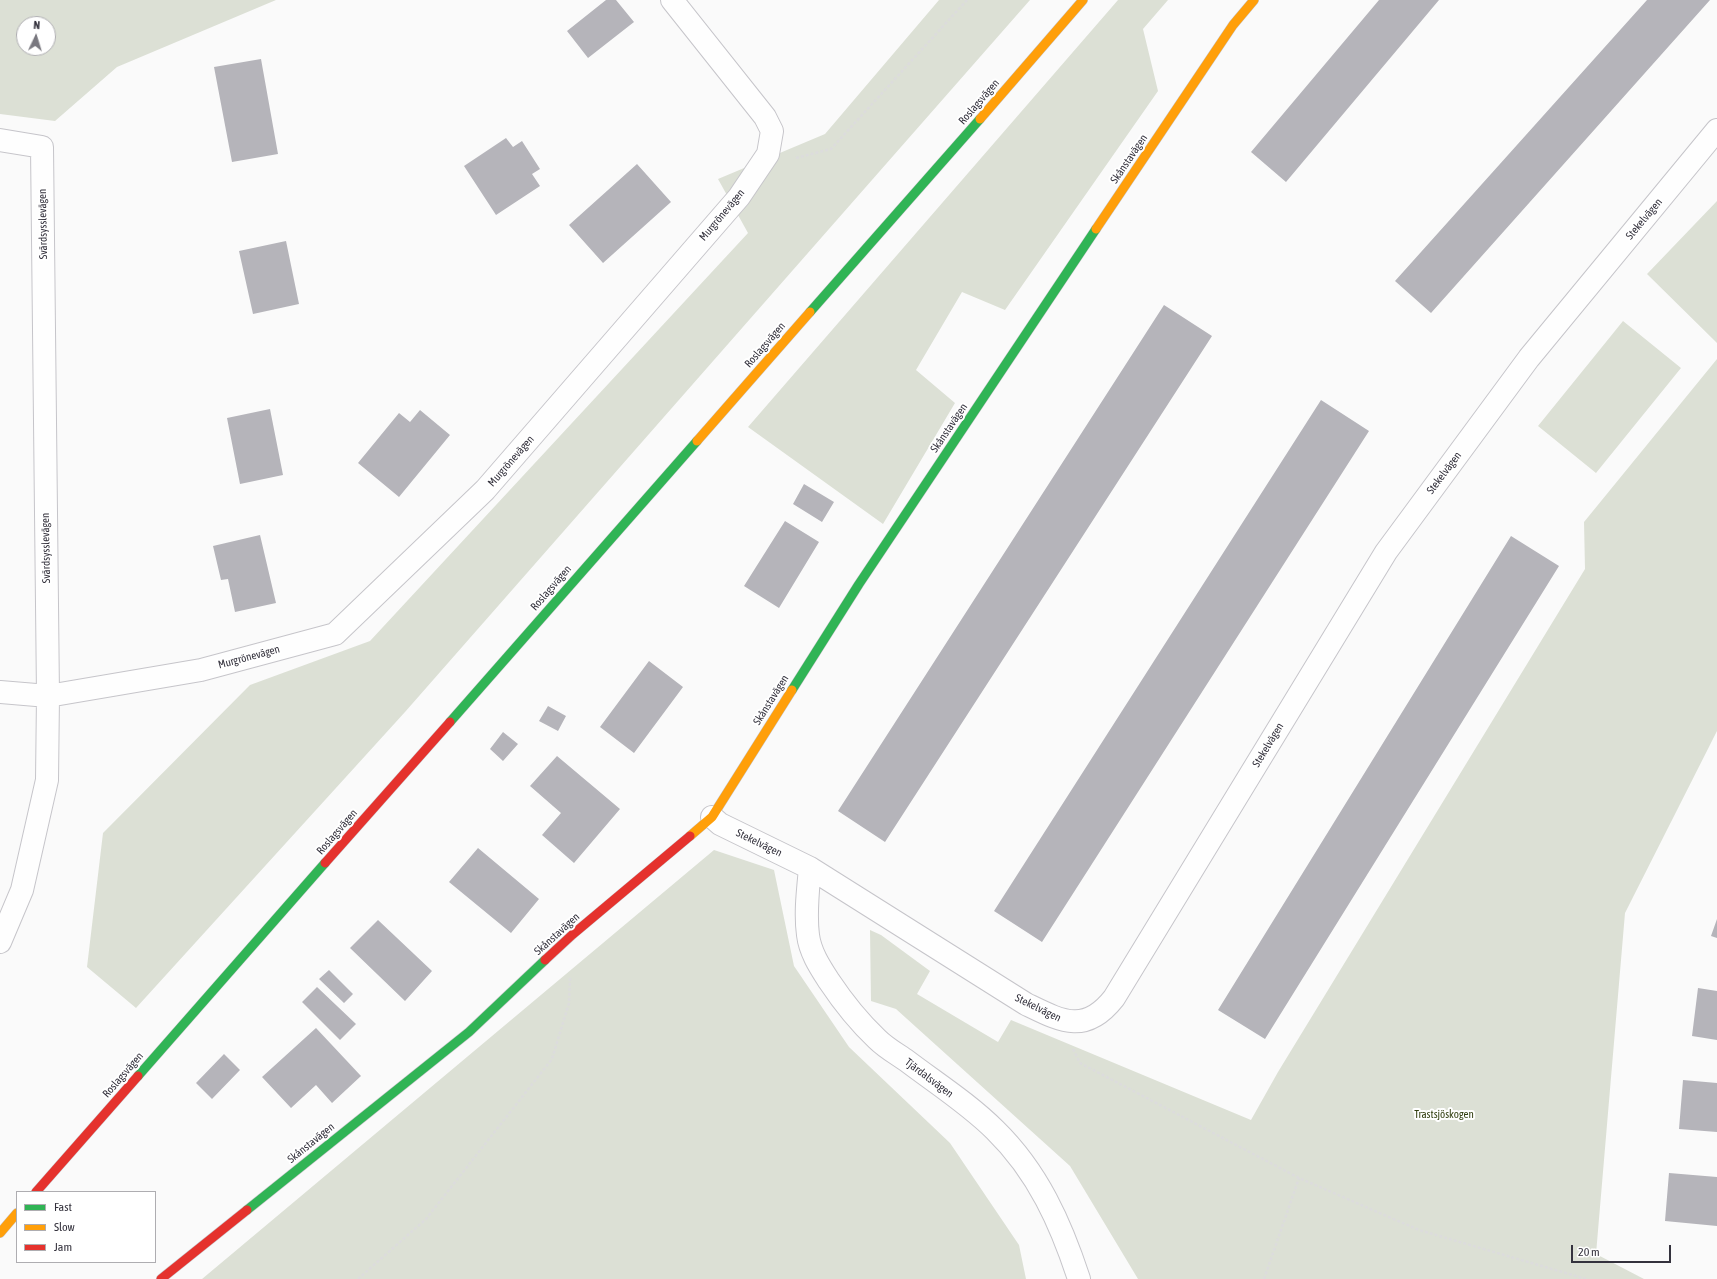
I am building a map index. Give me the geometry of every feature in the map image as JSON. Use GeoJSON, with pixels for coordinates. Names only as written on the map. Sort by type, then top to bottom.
{"type":"FeatureCollection","features":[{"type":"Feature","properties":{"kind":"street","name":"Murgrönevägen"},"geometry":{"type":"LineString","coordinates":[[0,692],[48,696],[201,670],[335,634],[485,490],[739,196],[768,154],[772,131],[765,117],[672,0]]}},
{"type":"Feature","properties":{"kind":"street","name":"Roslagsvägen"},"geometry":{"type":"LineString","coordinates":[[37,1191],[963,139],[1083,0]]}},
{"type":"Feature","properties":{"kind":"street","name":"Skånstavägen"},"geometry":{"type":"LineString","coordinates":[[161,1279],[469,1032],[572,935],[712,817],[859,584],[1233,26],[1254,0]]}},
{"type":"Feature","properties":{"kind":"street","name":"Stekelvägen"},"geometry":{"type":"LineString","coordinates":[[712,817],[720,824],[810,868],[1026,1004],[1059,1020],[1072,1022],[1085,1020],[1105,1010],[1114,998],[1386,552],[1529,358],[1717,130]]}},
{"type":"Feature","properties":{"kind":"street","name":"Svärdsysslevägen"},"geometry":{"type":"LineString","coordinates":[[0,140],[42,147],[48,696],[47,780],[22,890],[0,942]]}},
{"type":"Feature","properties":{"kind":"street","name":"Tjärdalsvägen"},"geometry":{"type":"LineString","coordinates":[[810,868],[806,912],[808,936],[819,966],[833,988],[850,1011],[878,1040],[969,1107],[995,1130],[1020,1157],[1037,1181],[1052,1209],[1065,1238],[1079,1279]]}},
{"type":"Feature","properties":{"kind":"street"},"geometry":{"type":"LineString","coordinates":[[0,1233],[16,1214]]}},
{"type":"Feature","properties":{"kind":"path"},"geometry":{"type":"LineString","coordinates":[[768,154],[796,158],[831,149],[967,0]]}},
{"type":"Feature","properties":{"kind":"path"},"geometry":{"type":"LineString","coordinates":[[358,1279],[426,1219],[552,1059],[569,1003],[572,935]]}},
{"type":"Feature","properties":{"kind":"path"},"geometry":{"type":"LineString","coordinates":[[1059,1020],[1080,1063],[1299,1178],[1419,1230],[1586,1279]]}},
{"type":"Feature","properties":{"kind":"path"},"geometry":{"type":"LineString","coordinates":[[1264,1279],[1299,1178]]}},
{"type":"Feature","properties":{"kind":"green space"},"geometry":{"type":"Polygon","coordinates":[[[0,0],[276,0],[117,67],[55,121],[0,114],[0,0]]]}},
{"type":"Feature","properties":{"kind":"green space"},"geometry":{"type":"Polygon","coordinates":[[[939,0],[1030,0],[405,712],[136,1008],[87,967],[103,833],[250,685],[370,641],[748,233],[718,179],[825,134],[939,0]]]}},
{"type":"Feature","properties":{"kind":"green space"},"geometry":{"type":"Polygon","coordinates":[[[1118,0],[1168,0],[1143,29],[1158,91],[1005,310],[962,292],[916,370],[955,403],[883,524],[748,427],[1118,0]]]}},
{"type":"Feature","properties":{"kind":"green space"},"geometry":{"type":"Polygon","coordinates":[[[1717,201],[1717,343],[1647,274],[1717,201]]]}},
{"type":"Feature","properties":{"kind":"green space"},"geometry":{"type":"Polygon","coordinates":[[[1623,321],[1681,368],[1596,473],[1538,426],[1623,321]]]}},
{"type":"Feature","properties":{"kind":"green space","name":"Trastsjöskogen"},"geometry":{"type":"Polygon","coordinates":[[[1717,359],[1717,731],[1625,913],[1596,1254],[1644,1279],[1138,1279],[1070,1166],[896,1009],[871,1001],[870,930],[881,935],[930,971],[917,994],[998,1042],[1011,1020],[1251,1120],[1278,1072],[1585,569],[1584,522],[1717,359]]]}},
{"type":"Feature","properties":{"kind":"green space"},"geometry":{"type":"Polygon","coordinates":[[[714,850],[774,870],[794,966],[849,1047],[950,1143],[1019,1245],[1026,1279],[202,1279],[714,850]]]}},
{"type":"Feature","properties":{"kind":"building"},"geometry":{"type":"Polygon","coordinates":[[[606,0],[616,0],[634,22],[588,58],[567,31],[606,0]]]}},
{"type":"Feature","properties":{"kind":"building"},"geometry":{"type":"Polygon","coordinates":[[[1379,0],[1439,0],[1286,182],[1251,152],[1379,0]]]}},
{"type":"Feature","properties":{"kind":"building"},"geometry":{"type":"Polygon","coordinates":[[[1647,0],[1710,0],[1431,313],[1395,281],[1647,0]]]}},
{"type":"Feature","properties":{"kind":"building"},"geometry":{"type":"Polygon","coordinates":[[[261,59],[278,154],[232,162],[214,67],[261,59]]]}},
{"type":"Feature","properties":{"kind":"building"},"geometry":{"type":"Polygon","coordinates":[[[506,138],[513,147],[522,141],[540,169],[532,174],[540,186],[496,215],[464,166],[506,138]]]}},
{"type":"Feature","properties":{"kind":"building"},"geometry":{"type":"Polygon","coordinates":[[[637,164],[671,202],[603,263],[569,225],[637,164]]]}},
{"type":"Feature","properties":{"kind":"building"},"geometry":{"type":"Polygon","coordinates":[[[286,241],[299,304],[253,314],[239,251],[286,241]]]}},
{"type":"Feature","properties":{"kind":"building"},"geometry":{"type":"Polygon","coordinates":[[[1164,305],[1212,336],[885,842],[838,811],[1164,305]]]}},
{"type":"Feature","properties":{"kind":"building"},"geometry":{"type":"Polygon","coordinates":[[[1321,400],[1369,431],[1042,942],[994,911],[1321,400]]]}},
{"type":"Feature","properties":{"kind":"building"},"geometry":{"type":"Polygon","coordinates":[[[270,409],[283,475],[240,484],[227,418],[270,409]]]}},
{"type":"Feature","properties":{"kind":"building"},"geometry":{"type":"Polygon","coordinates":[[[420,410],[450,435],[399,497],[358,463],[399,413],[410,422],[420,410]]]}},
{"type":"Feature","properties":{"kind":"building"},"geometry":{"type":"Polygon","coordinates":[[[804,484],[834,502],[822,522],[793,504],[804,484]]]}},
{"type":"Feature","properties":{"kind":"building"},"geometry":{"type":"Polygon","coordinates":[[[785,521],[819,542],[779,608],[744,586],[785,521]]]}},
{"type":"Feature","properties":{"kind":"building"},"geometry":{"type":"Polygon","coordinates":[[[260,535],[276,603],[235,612],[228,579],[221,580],[213,546],[260,535]]]}},
{"type":"Feature","properties":{"kind":"building"},"geometry":{"type":"Polygon","coordinates":[[[1511,536],[1559,566],[1265,1039],[1218,1010],[1511,536]]]}},
{"type":"Feature","properties":{"kind":"building"},"geometry":{"type":"Polygon","coordinates":[[[649,661],[683,687],[634,753],[600,727],[649,661]]]}},
{"type":"Feature","properties":{"kind":"building"},"geometry":{"type":"Polygon","coordinates":[[[548,706],[566,716],[558,731],[539,721],[548,706]]]}},
{"type":"Feature","properties":{"kind":"building"},"geometry":{"type":"Polygon","coordinates":[[[503,732],[518,744],[503,761],[490,749],[503,732]]]}},
{"type":"Feature","properties":{"kind":"building"},"geometry":{"type":"Polygon","coordinates":[[[557,756],[620,809],[574,863],[542,835],[561,813],[530,786],[557,756]]]}},
{"type":"Feature","properties":{"kind":"building"},"geometry":{"type":"Polygon","coordinates":[[[478,848],[539,899],[511,933],[449,882],[478,848]]]}},
{"type":"Feature","properties":{"kind":"building"},"geometry":{"type":"Polygon","coordinates":[[[1717,919],[1717,938],[1711,936],[1717,919]]]}},
{"type":"Feature","properties":{"kind":"building"},"geometry":{"type":"Polygon","coordinates":[[[378,920],[432,971],[405,1001],[350,948],[378,920]]]}},
{"type":"Feature","properties":{"kind":"building"},"geometry":{"type":"Polygon","coordinates":[[[329,970],[353,994],[344,1003],[319,979],[329,970]]]}},
{"type":"Feature","properties":{"kind":"building"},"geometry":{"type":"Polygon","coordinates":[[[317,987],[356,1024],[340,1040],[302,1002],[317,987]]]}},
{"type":"Feature","properties":{"kind":"building"},"geometry":{"type":"Polygon","coordinates":[[[1698,988],[1717,991],[1717,1040],[1692,1036],[1698,988]]]}},
{"type":"Feature","properties":{"kind":"building"},"geometry":{"type":"Polygon","coordinates":[[[316,1028],[361,1076],[332,1103],[316,1085],[291,1108],[262,1077],[316,1028]]]}},
{"type":"Feature","properties":{"kind":"building"},"geometry":{"type":"Polygon","coordinates":[[[224,1054],[240,1070],[212,1099],[196,1083],[224,1054]]]}},
{"type":"Feature","properties":{"kind":"building"},"geometry":{"type":"Polygon","coordinates":[[[1683,1080],[1717,1083],[1717,1132],[1679,1129],[1683,1080]]]}},
{"type":"Feature","properties":{"kind":"building"},"geometry":{"type":"Polygon","coordinates":[[[1669,1173],[1717,1177],[1717,1226],[1665,1221],[1669,1173]]]}},
{"type":"Feature","properties":{"kind":"traffic: fast"},"geometry":{"type":"LineString","coordinates":[[810,312],[980,119]]}},
{"type":"Feature","properties":{"kind":"traffic: fast"},"geometry":{"type":"LineString","coordinates":[[792,690],[859,584],[1096,229]]}},
{"type":"Feature","properties":{"kind":"traffic: fast"},"geometry":{"type":"LineString","coordinates":[[450,722],[697,441]]}},
{"type":"Feature","properties":{"kind":"traffic: fast"},"geometry":{"type":"LineString","coordinates":[[138,1076],[325,863]]}},
{"type":"Feature","properties":{"kind":"traffic: fast"},"geometry":{"type":"LineString","coordinates":[[247,1210],[469,1032],[545,960]]}},
{"type":"Feature","properties":{"kind":"traffic: slow"},"geometry":{"type":"LineString","coordinates":[[980,119],[1083,0]]}},
{"type":"Feature","properties":{"kind":"traffic: slow"},"geometry":{"type":"LineString","coordinates":[[1096,229],[1233,25],[1254,0]]}},
{"type":"Feature","properties":{"kind":"traffic: slow"},"geometry":{"type":"LineString","coordinates":[[697,441],[810,312]]}},
{"type":"Feature","properties":{"kind":"traffic: slow"},"geometry":{"type":"LineString","coordinates":[[690,836],[712,817],[792,690]]}},
{"type":"Feature","properties":{"kind":"traffic: slow"},"geometry":{"type":"LineString","coordinates":[[0,1233],[16,1214]]}},
{"type":"Feature","properties":{"kind":"traffic: jam"},"geometry":{"type":"LineString","coordinates":[[325,863],[450,722]]}},
{"type":"Feature","properties":{"kind":"traffic: jam"},"geometry":{"type":"LineString","coordinates":[[545,960],[572,935],[690,836]]}},
{"type":"Feature","properties":{"kind":"traffic: jam"},"geometry":{"type":"LineString","coordinates":[[37,1191],[138,1076]]}},
{"type":"Feature","properties":{"kind":"traffic: jam"},"geometry":{"type":"LineString","coordinates":[[161,1279],[247,1210]]}}]}
